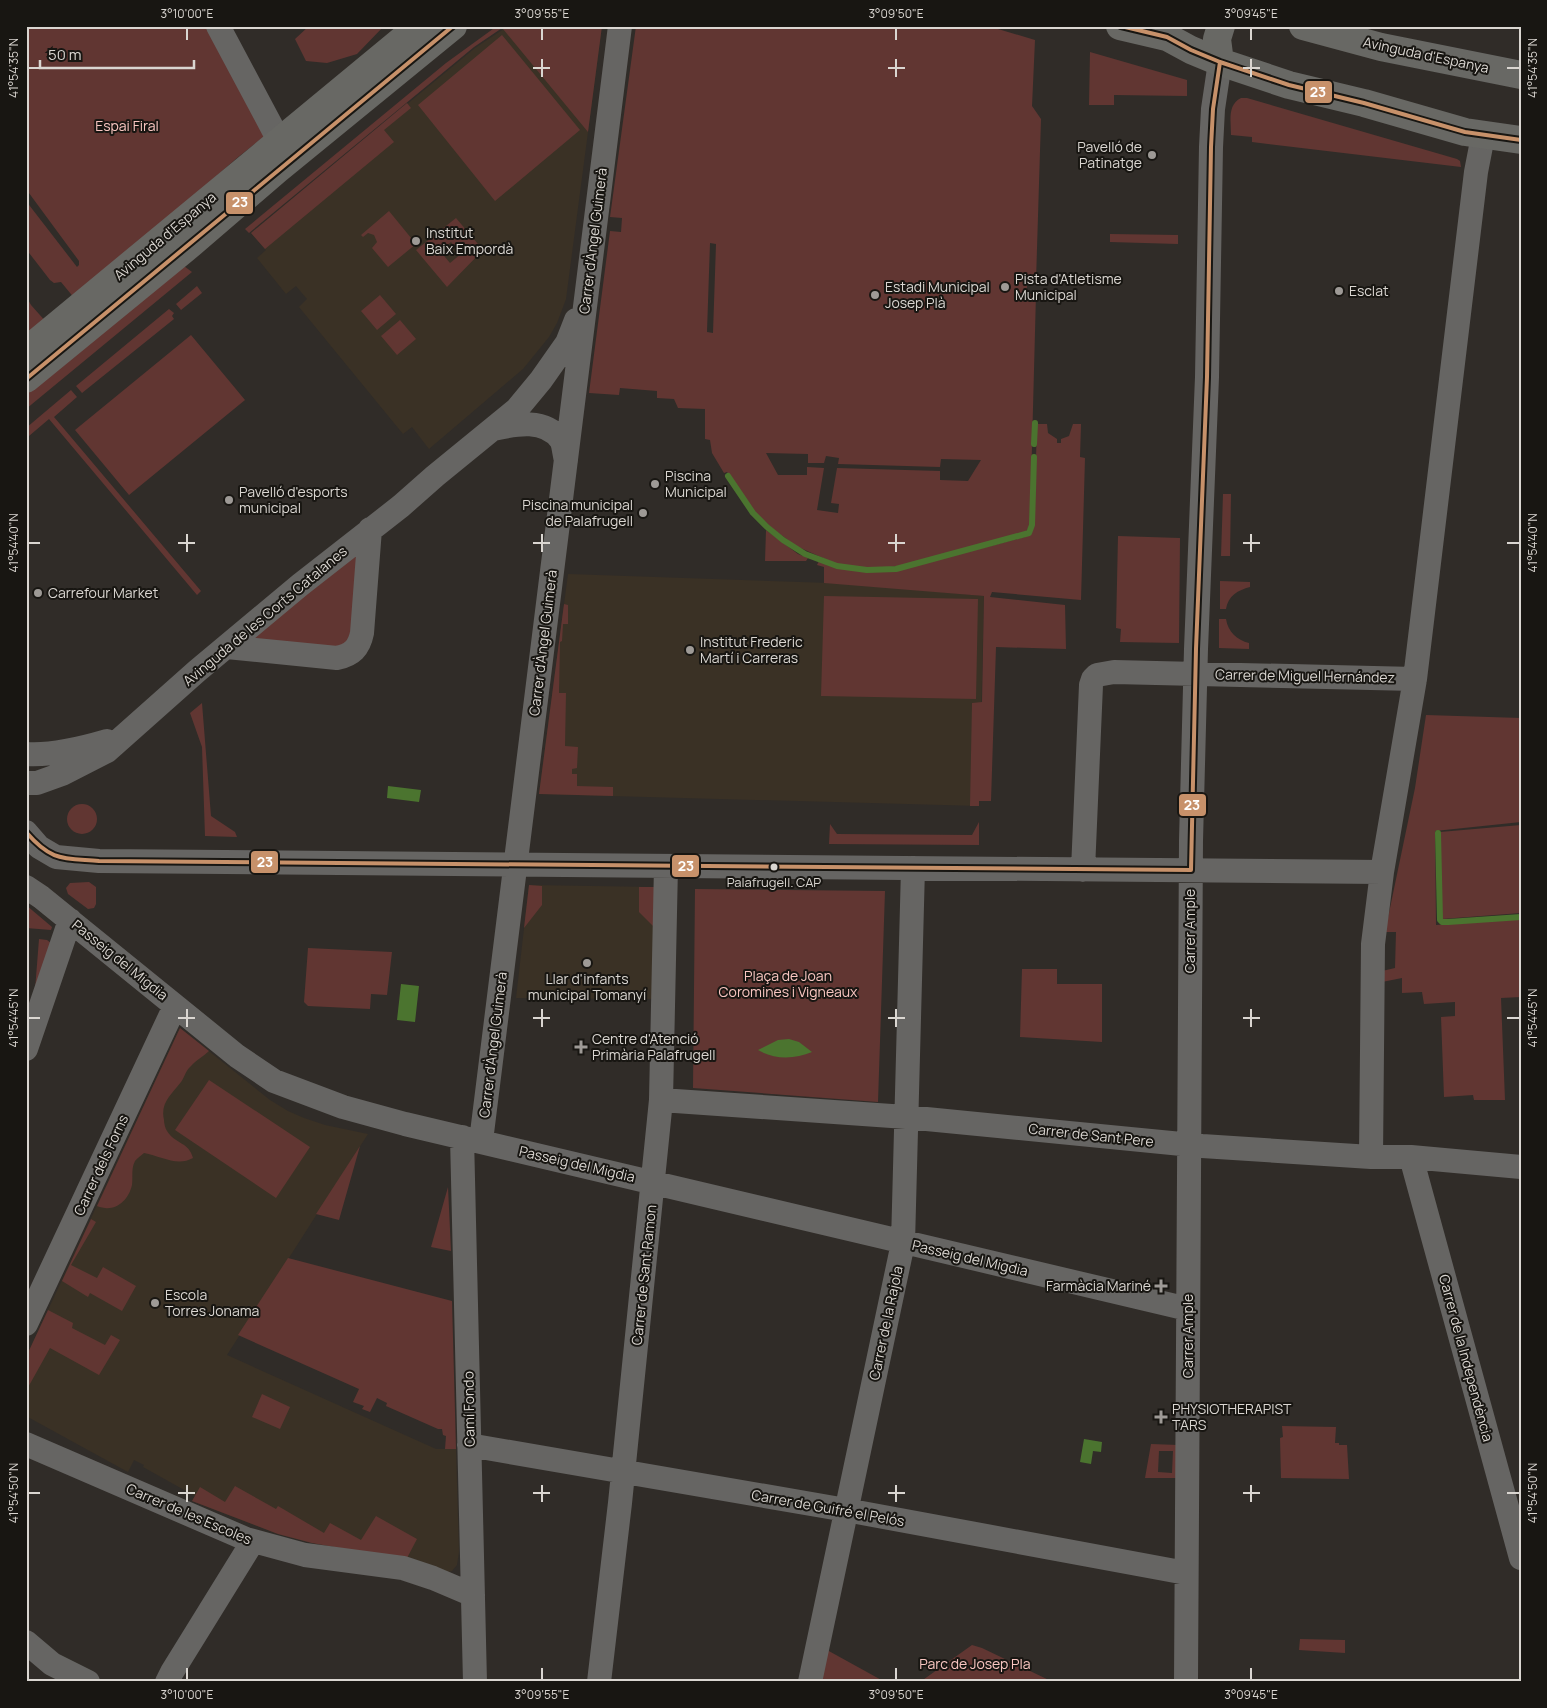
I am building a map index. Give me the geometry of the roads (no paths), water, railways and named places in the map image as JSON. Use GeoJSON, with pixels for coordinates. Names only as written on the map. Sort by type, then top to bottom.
{"type":"FeatureCollection","features":[{"type":"Feature","properties":{"kind":"main road","name":"Avinguda d'Espanya"},"geometry":{"type":"LineString","coordinates":[[26,351],[419,26]]}},
{"type":"Feature","properties":{"kind":"main road","name":"Avinguda d'Espanya"},"geometry":{"type":"LineString","coordinates":[[26,379],[453,26]]}},
{"type":"Feature","properties":{"kind":"main road"},"geometry":{"type":"LineString","coordinates":[[1120,26],[1166,37],[1220,62],[1290,85],[1483,136],[1521,140]]}},
{"type":"Feature","properties":{"kind":"main road"},"geometry":{"type":"LineString","coordinates":[[1220,62],[1217,39],[1221,26]]}},
{"type":"Feature","properties":{"kind":"main road","name":"Avinguda d'Espanya"},"geometry":{"type":"LineString","coordinates":[[1302,26],[1381,47],[1521,75]]}},
{"type":"Feature","properties":{"kind":"street"},"geometry":{"type":"LineString","coordinates":[[218,26],[276,138],[280,141]]}},
{"type":"Feature","properties":{"kind":"street","name":"Carrer d'Àngel Guimerà"},"geometry":{"type":"LineString","coordinates":[[472,1139],[516,865],[620,26]]}},
{"type":"Feature","properties":{"kind":"street","name":"Carrer Ample"},"geometry":{"type":"LineString","coordinates":[[1186,1682],[1190,870],[1203,488],[1211,147],[1213,108],[1220,62]]}},
{"type":"Feature","properties":{"kind":"street"},"geometry":{"type":"LineString","coordinates":[[1372,1157],[1373,944],[1382,872],[1415,679],[1474,182],[1483,136]]}},
{"type":"Feature","properties":{"kind":"street","name":"Avinguda de les Corts Catalanes"},"geometry":{"type":"LineString","coordinates":[[26,783],[37,783],[62,774],[107,751],[134,725],[227,647],[370,529],[401,506],[517,408],[541,380],[567,342],[578,316],[588,278]]}},
{"type":"Feature","properties":{"kind":"street","name":"Avinguda de les Corts Catalanes"},"geometry":{"type":"LineString","coordinates":[[492,429],[516,424],[536,425],[549,429],[562,441],[566,460]]}},
{"type":"Feature","properties":{"kind":"street"},"geometry":{"type":"LineString","coordinates":[[227,647],[337,658],[351,654],[358,648],[362,633],[370,529]]}},
{"type":"Feature","properties":{"kind":"street","name":"Carrer de Miguel Hernández"},"geometry":{"type":"LineString","coordinates":[[1083,870],[1091,689],[1093,680],[1102,673],[1196,673],[1415,679]]}},
{"type":"Feature","properties":{"kind":"street"},"geometry":{"type":"LineString","coordinates":[[26,754],[35,755],[100,743],[110,740],[134,725]]}},
{"type":"Feature","properties":{"kind":"street"},"geometry":{"type":"LineString","coordinates":[[26,832],[39,847],[56,857],[73,859],[516,865],[1382,872]]}},
{"type":"Feature","properties":{"kind":"street","name":"Carrer de Sant Ramon"},"geometry":{"type":"LineString","coordinates":[[599,1682],[623,1472],[661,1100],[666,866]]}},
{"type":"Feature","properties":{"kind":"street","name":"Carrer de la Rajola"},"geometry":{"type":"LineString","coordinates":[[810,1682],[903,1243],[913,868]]}},
{"type":"Feature","properties":{"kind":"street","name":"Passeig del Migdia"},"geometry":{"type":"LineString","coordinates":[[26,887],[70,920],[237,1056],[274,1081],[344,1108],[903,1243],[1188,1309]]}},
{"type":"Feature","properties":{"kind":"street"},"geometry":{"type":"LineString","coordinates":[[26,1049],[70,920]]}},
{"type":"Feature","properties":{"kind":"street","name":"Carrer dels Forns"},"geometry":{"type":"LineString","coordinates":[[26,1324],[175,1006]]}},
{"type":"Feature","properties":{"kind":"street","name":"Carrer de Sant Pere"},"geometry":{"type":"LineString","coordinates":[[661,1100],[906,1117],[1190,1145],[1372,1157],[1411,1157],[1521,1167]]}},
{"type":"Feature","properties":{"kind":"street","name":"Camí Fondo"},"geometry":{"type":"LineString","coordinates":[[472,1139],[470,1445],[475,1682]]}},
{"type":"Feature","properties":{"kind":"street","name":"Carrer de la Independència"},"geometry":{"type":"LineString","coordinates":[[1411,1157],[1515,1516],[1521,1558]]}},
{"type":"Feature","properties":{"kind":"street","name":"Carrer de les Escoles"},"geometry":{"type":"LineString","coordinates":[[26,1444],[252,1541],[305,1555],[403,1568],[473,1595]]}},
{"type":"Feature","properties":{"kind":"street","name":"Carrer de Guifré el Pelós"},"geometry":{"type":"LineString","coordinates":[[470,1445],[846,1510],[1186,1573]]}},
{"type":"Feature","properties":{"kind":"street"},"geometry":{"type":"LineString","coordinates":[[167,1682],[252,1541]]}},
{"type":"Feature","properties":{"kind":"street"},"geometry":{"type":"LineString","coordinates":[[26,1642],[52,1664],[88,1682]]}},
{"type":"Feature","properties":{"kind":"waterway"},"geometry":{"type":"LineString","coordinates":[[1034,444],[1035,423]]}},
{"type":"Feature","properties":{"kind":"waterway"},"geometry":{"type":"LineString","coordinates":[[728,476],[753,513],[783,540],[805,554],[837,566],[867,570],[896,569],[1029,533],[1032,525],[1034,457]]}},
{"type":"Feature","properties":{"kind":"waterway"},"geometry":{"type":"LineString","coordinates":[[1438,833],[1440,920],[1448,922],[1521,917]]}},
{"type":"Feature","properties":{"kind":"place","name":"Pavelló de Patinatge"},"geometry":{"type":"Point","coordinates":[1152,155]}},
{"type":"Feature","properties":{"kind":"place","name":"Institut Baix Empordà"},"geometry":{"type":"Point","coordinates":[416,241]}},
{"type":"Feature","properties":{"kind":"place","name":"Pista d'Atletisme Municipal"},"geometry":{"type":"Point","coordinates":[1005,287]}},
{"type":"Feature","properties":{"kind":"place","name":"Esclat"},"geometry":{"type":"Point","coordinates":[1339,291]}},
{"type":"Feature","properties":{"kind":"place","name":"Estadi Municipal Josep Plà"},"geometry":{"type":"Point","coordinates":[875,295]}},
{"type":"Feature","properties":{"kind":"place","name":"Piscina Municipal"},"geometry":{"type":"Point","coordinates":[655,484]}},
{"type":"Feature","properties":{"kind":"place","name":"Pavelló d'esports municipal"},"geometry":{"type":"Point","coordinates":[229,500]}},
{"type":"Feature","properties":{"kind":"place","name":"Piscina municipal de Palafrugell"},"geometry":{"type":"Point","coordinates":[643,513]}},
{"type":"Feature","properties":{"kind":"place","name":"Carrefour Market"},"geometry":{"type":"Point","coordinates":[38,593]}},
{"type":"Feature","properties":{"kind":"place","name":"Institut Frederic Martí i Carreras"},"geometry":{"type":"Point","coordinates":[690,650]}},
{"type":"Feature","properties":{"kind":"place","name":"Palafrugell. CAP"},"geometry":{"type":"Point","coordinates":[774,867]}},
{"type":"Feature","properties":{"kind":"place","name":"Llar d'infants municipal Tomanyí"},"geometry":{"type":"Point","coordinates":[587,963]}},
{"type":"Feature","properties":{"kind":"place","name":"Centre d'Atenció Primària Palafrugell"},"geometry":{"type":"Point","coordinates":[581,1047]}},
{"type":"Feature","properties":{"kind":"place","name":"Farmàcia Mariné"},"geometry":{"type":"Point","coordinates":[1161,1286]}},
{"type":"Feature","properties":{"kind":"place","name":"Escola Torres Jonama"},"geometry":{"type":"Point","coordinates":[155,1303]}},
{"type":"Feature","properties":{"kind":"place","name":"PHYSIOTHERAPIST TARS"},"geometry":{"type":"Point","coordinates":[1161,1417]}},
{"type":"Feature","properties":{"kind":"park label","name":"Espai Firal"},"geometry":{"type":"Point","coordinates":[127,126]}},
{"type":"Feature","properties":{"kind":"park label","name":"Plaça de Joan Coromines i Vigneaux"},"geometry":{"type":"Point","coordinates":[788,984]}},
{"type":"Feature","properties":{"kind":"park label","name":"Parc de Josep Pla"},"geometry":{"type":"Point","coordinates":[975,1664]}}]}
